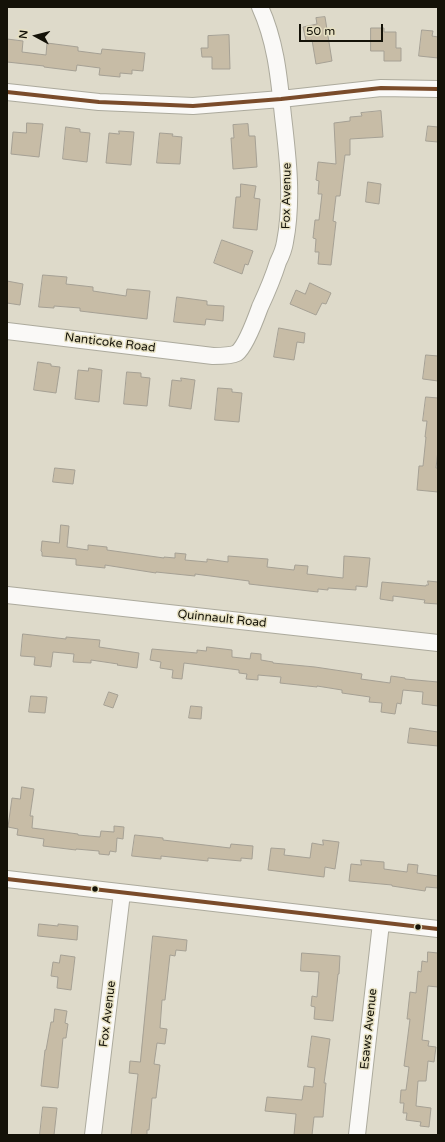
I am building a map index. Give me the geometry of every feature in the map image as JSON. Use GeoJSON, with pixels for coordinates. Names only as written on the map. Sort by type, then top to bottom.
{"type":"FeatureCollection","features":[{"type":"Feature","properties":{"kind":"street","name":"Fox Avenue"},"geometry":{"type":"LineString","coordinates":[[213,356],[225,356],[236,353],[245,342],[273,277],[285,244],[289,221],[289,165],[282,99],[272,40],[260,7]]}},
{"type":"Feature","properties":{"kind":"street"},"geometry":{"type":"LineString","coordinates":[[7,92],[98,102],[193,106],[282,99],[382,88],[438,89]]}},
{"type":"Feature","properties":{"kind":"street","name":"Nanticoke Road"},"geometry":{"type":"LineString","coordinates":[[7,331],[213,356]]}},
{"type":"Feature","properties":{"kind":"street","name":"Quinnault Road"},"geometry":{"type":"LineString","coordinates":[[7,595],[438,643]]}},
{"type":"Feature","properties":{"kind":"street"},"geometry":{"type":"LineString","coordinates":[[7,879],[438,929]]}},
{"type":"Feature","properties":{"kind":"street","name":"Fox Avenue"},"geometry":{"type":"LineString","coordinates":[[93,1135],[122,893]]}},
{"type":"Feature","properties":{"kind":"street","name":"Esaws Avenue"},"geometry":{"type":"LineString","coordinates":[[357,1135],[380,923]]}},
{"type":"Feature","properties":{"kind":"building"},"geometry":{"type":"Polygon","coordinates":[[[325,17],[332,61],[316,64],[312,40],[306,41],[303,27],[317,24],[316,18],[325,17]]]}},
{"type":"Feature","properties":{"kind":"building"},"geometry":{"type":"Polygon","coordinates":[[[371,28],[384,28],[384,32],[396,32],[396,48],[401,48],[401,61],[384,61],[384,51],[371,51],[371,28]]]}},
{"type":"Feature","properties":{"kind":"building"},"geometry":{"type":"Polygon","coordinates":[[[422,30],[433,31],[432,36],[438,37],[438,58],[419,56],[422,30]]]}},
{"type":"Feature","properties":{"kind":"building"},"geometry":{"type":"Polygon","coordinates":[[[229,35],[230,69],[212,69],[212,57],[202,57],[201,48],[208,48],[208,36],[229,35]]]}},
{"type":"Feature","properties":{"kind":"building"},"geometry":{"type":"Polygon","coordinates":[[[7,39],[23,41],[22,52],[46,55],[47,43],[78,47],[78,51],[101,54],[102,49],[145,53],[143,71],[132,70],[132,74],[120,73],[120,77],[99,75],[100,68],[77,65],[76,71],[7,62],[7,39]]]}},
{"type":"Feature","properties":{"kind":"building"},"geometry":{"type":"Polygon","coordinates":[[[381,111],[383,137],[350,139],[350,155],[345,155],[340,196],[336,196],[333,221],[336,222],[331,265],[318,264],[319,252],[315,252],[316,239],[313,238],[315,220],[319,220],[322,194],[318,194],[319,181],[316,180],[318,162],[336,164],[334,123],[350,121],[350,117],[362,116],[361,113],[381,111]]]}},
{"type":"Feature","properties":{"kind":"building"},"geometry":{"type":"Polygon","coordinates":[[[27,123],[43,124],[39,157],[11,154],[13,132],[26,133],[27,123]]]}},
{"type":"Feature","properties":{"kind":"building"},"geometry":{"type":"Polygon","coordinates":[[[248,124],[249,136],[255,136],[257,167],[233,169],[231,138],[234,138],[233,125],[248,124]]]}},
{"type":"Feature","properties":{"kind":"building"},"geometry":{"type":"Polygon","coordinates":[[[428,126],[438,127],[438,142],[426,141],[428,126]]]}},
{"type":"Feature","properties":{"kind":"building"},"geometry":{"type":"Polygon","coordinates":[[[66,127],[80,129],[80,132],[90,133],[87,162],[63,159],[66,127]]]}},
{"type":"Feature","properties":{"kind":"building"},"geometry":{"type":"Polygon","coordinates":[[[119,131],[134,132],[131,165],[106,163],[109,133],[119,134],[119,131]]]}},
{"type":"Feature","properties":{"kind":"building"},"geometry":{"type":"Polygon","coordinates":[[[160,133],[173,134],[172,136],[182,137],[180,164],[157,163],[160,133]]]}},
{"type":"Feature","properties":{"kind":"building"},"geometry":{"type":"Polygon","coordinates":[[[368,182],[381,184],[379,204],[366,202],[368,182]]]}},
{"type":"Feature","properties":{"kind":"building"},"geometry":{"type":"Polygon","coordinates":[[[241,184],[256,186],[254,198],[260,199],[257,230],[233,228],[236,197],[240,197],[241,184]]]}},
{"type":"Feature","properties":{"kind":"building"},"geometry":{"type":"Polygon","coordinates":[[[222,240],[253,251],[248,265],[245,264],[242,274],[214,263],[222,240]]]}},
{"type":"Feature","properties":{"kind":"building"},"geometry":{"type":"Polygon","coordinates":[[[43,275],[67,277],[66,284],[93,287],[93,291],[126,296],[127,289],[150,291],[147,319],[80,311],[80,308],[54,306],[54,308],[39,307],[43,275]]]}},
{"type":"Feature","properties":{"kind":"building"},"geometry":{"type":"Polygon","coordinates":[[[7,281],[23,284],[20,305],[7,303],[7,281]]]}},
{"type":"Feature","properties":{"kind":"building"},"geometry":{"type":"Polygon","coordinates":[[[310,283],[331,293],[326,304],[322,303],[316,315],[290,304],[296,290],[305,294],[310,283]]]}},
{"type":"Feature","properties":{"kind":"building"},"geometry":{"type":"Polygon","coordinates":[[[177,297],[207,301],[207,305],[224,306],[223,321],[206,319],[205,325],[174,322],[177,297]]]}},
{"type":"Feature","properties":{"kind":"building"},"geometry":{"type":"Polygon","coordinates":[[[279,328],[305,333],[304,343],[297,342],[294,360],[274,357],[279,328]]]}},
{"type":"Feature","properties":{"kind":"building"},"geometry":{"type":"Polygon","coordinates":[[[426,355],[438,356],[438,381],[423,379],[426,355]]]}},
{"type":"Feature","properties":{"kind":"building"},"geometry":{"type":"Polygon","coordinates":[[[38,362],[60,367],[56,393],[34,390],[38,362]]]}},
{"type":"Feature","properties":{"kind":"building"},"geometry":{"type":"Polygon","coordinates":[[[89,368],[102,370],[99,402],[75,399],[78,370],[88,371],[89,368]]]}},
{"type":"Feature","properties":{"kind":"building"},"geometry":{"type":"Polygon","coordinates":[[[127,372],[141,373],[141,377],[150,378],[147,406],[124,404],[127,372]]]}},
{"type":"Feature","properties":{"kind":"building"},"geometry":{"type":"Polygon","coordinates":[[[181,378],[195,380],[191,409],[169,406],[172,380],[181,381],[181,378]]]}},
{"type":"Feature","properties":{"kind":"building"},"geometry":{"type":"Polygon","coordinates":[[[218,388],[232,389],[232,392],[242,393],[239,422],[215,420],[218,388]]]}},
{"type":"Feature","properties":{"kind":"building"},"geometry":{"type":"Polygon","coordinates":[[[426,397],[438,398],[438,450],[436,468],[438,468],[438,492],[417,490],[419,466],[423,466],[426,437],[427,421],[423,421],[426,397]]]}},
{"type":"Feature","properties":{"kind":"building"},"geometry":{"type":"Polygon","coordinates":[[[55,468],[75,470],[73,484],[53,482],[55,468]]]}},
{"type":"Feature","properties":{"kind":"building"},"geometry":{"type":"Polygon","coordinates":[[[61,525],[69,526],[67,547],[88,550],[88,545],[107,547],[107,550],[164,558],[175,558],[175,553],[186,554],[185,560],[207,562],[207,559],[228,562],[228,556],[268,559],[267,567],[294,570],[295,565],[308,566],[307,574],[343,578],[344,556],[370,558],[367,587],[356,586],[356,590],[328,588],[328,590],[318,589],[318,592],[249,584],[249,581],[195,574],[195,576],[156,573],[105,565],[105,568],[76,565],[76,559],[42,556],[42,541],[59,543],[61,525]]]}},
{"type":"Feature","properties":{"kind":"building"},"geometry":{"type":"Polygon","coordinates":[[[428,581],[438,582],[438,604],[424,603],[425,600],[393,596],[393,601],[380,599],[382,582],[426,586],[428,585],[428,581]]]}},
{"type":"Feature","properties":{"kind":"building"},"geometry":{"type":"Polygon","coordinates":[[[23,634],[66,639],[66,637],[100,640],[99,647],[139,653],[137,668],[91,660],[91,663],[73,662],[74,654],[53,652],[51,667],[34,665],[35,657],[21,656],[23,634]]]}},
{"type":"Feature","properties":{"kind":"building"},"geometry":{"type":"Polygon","coordinates":[[[207,647],[232,650],[232,657],[250,659],[251,653],[261,654],[261,660],[273,663],[362,674],[361,679],[390,683],[391,676],[405,679],[438,682],[438,706],[422,704],[423,692],[403,690],[401,704],[397,703],[395,714],[381,712],[382,703],[369,702],[370,697],[342,693],[342,690],[280,683],[281,677],[258,675],[258,680],[246,679],[247,674],[239,673],[239,670],[184,663],[182,679],[172,678],[173,670],[160,668],[161,662],[150,660],[152,649],[197,653],[197,650],[206,651],[207,647]]]}},
{"type":"Feature","properties":{"kind":"building"},"geometry":{"type":"Polygon","coordinates":[[[109,692],[118,695],[113,708],[104,705],[109,692]]]}},
{"type":"Feature","properties":{"kind":"building"},"geometry":{"type":"Polygon","coordinates":[[[31,696],[47,697],[45,713],[29,712],[31,696]]]}},
{"type":"Feature","properties":{"kind":"building"},"geometry":{"type":"Polygon","coordinates":[[[191,706],[202,707],[201,719],[189,718],[191,706]]]}},
{"type":"Feature","properties":{"kind":"building"},"geometry":{"type":"Polygon","coordinates":[[[410,728],[438,732],[438,746],[408,743],[410,728]]]}},
{"type":"Feature","properties":{"kind":"building"},"geometry":{"type":"Polygon","coordinates":[[[22,787],[34,789],[30,816],[33,816],[32,828],[100,837],[101,831],[114,832],[114,826],[124,827],[123,839],[117,838],[116,852],[110,851],[109,855],[99,854],[99,851],[43,846],[44,839],[17,835],[18,829],[8,827],[12,798],[20,799],[22,787]]]}},
{"type":"Feature","properties":{"kind":"building"},"geometry":{"type":"Polygon","coordinates":[[[135,835],[230,848],[231,844],[253,846],[252,859],[241,858],[241,861],[208,858],[208,861],[161,856],[161,859],[132,856],[135,835]]]}},
{"type":"Feature","properties":{"kind":"building"},"geometry":{"type":"Polygon","coordinates":[[[323,840],[339,842],[335,869],[325,867],[324,877],[268,870],[271,848],[285,849],[284,855],[310,858],[312,843],[323,845],[323,840]]]}},
{"type":"Feature","properties":{"kind":"building"},"geometry":{"type":"Polygon","coordinates":[[[361,860],[384,862],[384,869],[407,872],[408,864],[418,865],[417,873],[438,876],[438,888],[426,887],[425,891],[392,885],[349,881],[351,864],[361,865],[361,860]]]}},
{"type":"Feature","properties":{"kind":"building"},"geometry":{"type":"Polygon","coordinates":[[[39,924],[78,926],[77,940],[38,936],[39,924]]]}},
{"type":"Feature","properties":{"kind":"building"},"geometry":{"type":"Polygon","coordinates":[[[153,936],[187,940],[186,951],[176,950],[175,956],[170,955],[165,1000],[162,1000],[160,1028],[167,1029],[165,1044],[157,1043],[154,1064],[160,1065],[156,1098],[152,1098],[149,1130],[147,1130],[147,1135],[131,1135],[138,1074],[129,1073],[130,1061],[140,1062],[153,936]]]}},
{"type":"Feature","properties":{"kind":"building"},"geometry":{"type":"Polygon","coordinates":[[[428,952],[438,953],[438,987],[428,986],[422,1040],[429,1041],[428,1046],[436,1047],[434,1062],[428,1061],[426,1081],[418,1081],[416,1106],[431,1108],[429,1127],[420,1126],[421,1122],[406,1120],[407,1113],[403,1113],[404,1103],[400,1103],[401,1090],[406,1090],[409,1067],[404,1066],[410,1019],[407,1019],[410,992],[416,993],[418,971],[421,972],[422,961],[427,962],[428,952]]]}},
{"type":"Feature","properties":{"kind":"building"},"geometry":{"type":"Polygon","coordinates":[[[302,953],[340,956],[333,1021],[314,1019],[315,1007],[311,1006],[312,996],[317,997],[319,972],[301,971],[302,953]]]}},
{"type":"Feature","properties":{"kind":"building"},"geometry":{"type":"Polygon","coordinates":[[[61,955],[75,957],[71,990],[57,988],[58,977],[51,976],[53,962],[59,963],[61,955]]]}},
{"type":"Feature","properties":{"kind":"building"},"geometry":{"type":"Polygon","coordinates":[[[55,1009],[67,1011],[65,1023],[68,1024],[66,1038],[63,1038],[58,1088],[41,1086],[45,1050],[55,1009]]]}},
{"type":"Feature","properties":{"kind":"building"},"geometry":{"type":"Polygon","coordinates":[[[312,1036],[330,1039],[324,1083],[326,1083],[323,1117],[314,1117],[312,1135],[294,1135],[296,1114],[265,1111],[267,1097],[302,1100],[304,1086],[313,1087],[315,1068],[308,1067],[312,1036]]]}},
{"type":"Feature","properties":{"kind":"building"},"geometry":{"type":"Polygon","coordinates":[[[43,1107],[57,1108],[54,1135],[40,1135],[43,1107]]]}},
{"type":"Feature","properties":{"kind":"transit line"},"geometry":{"type":"LineString","coordinates":[[7,92],[99,102],[193,106],[281,99],[381,88],[438,89]]}},
{"type":"Feature","properties":{"kind":"transit line"},"geometry":{"type":"LineString","coordinates":[[7,879],[438,929]]}}]}
